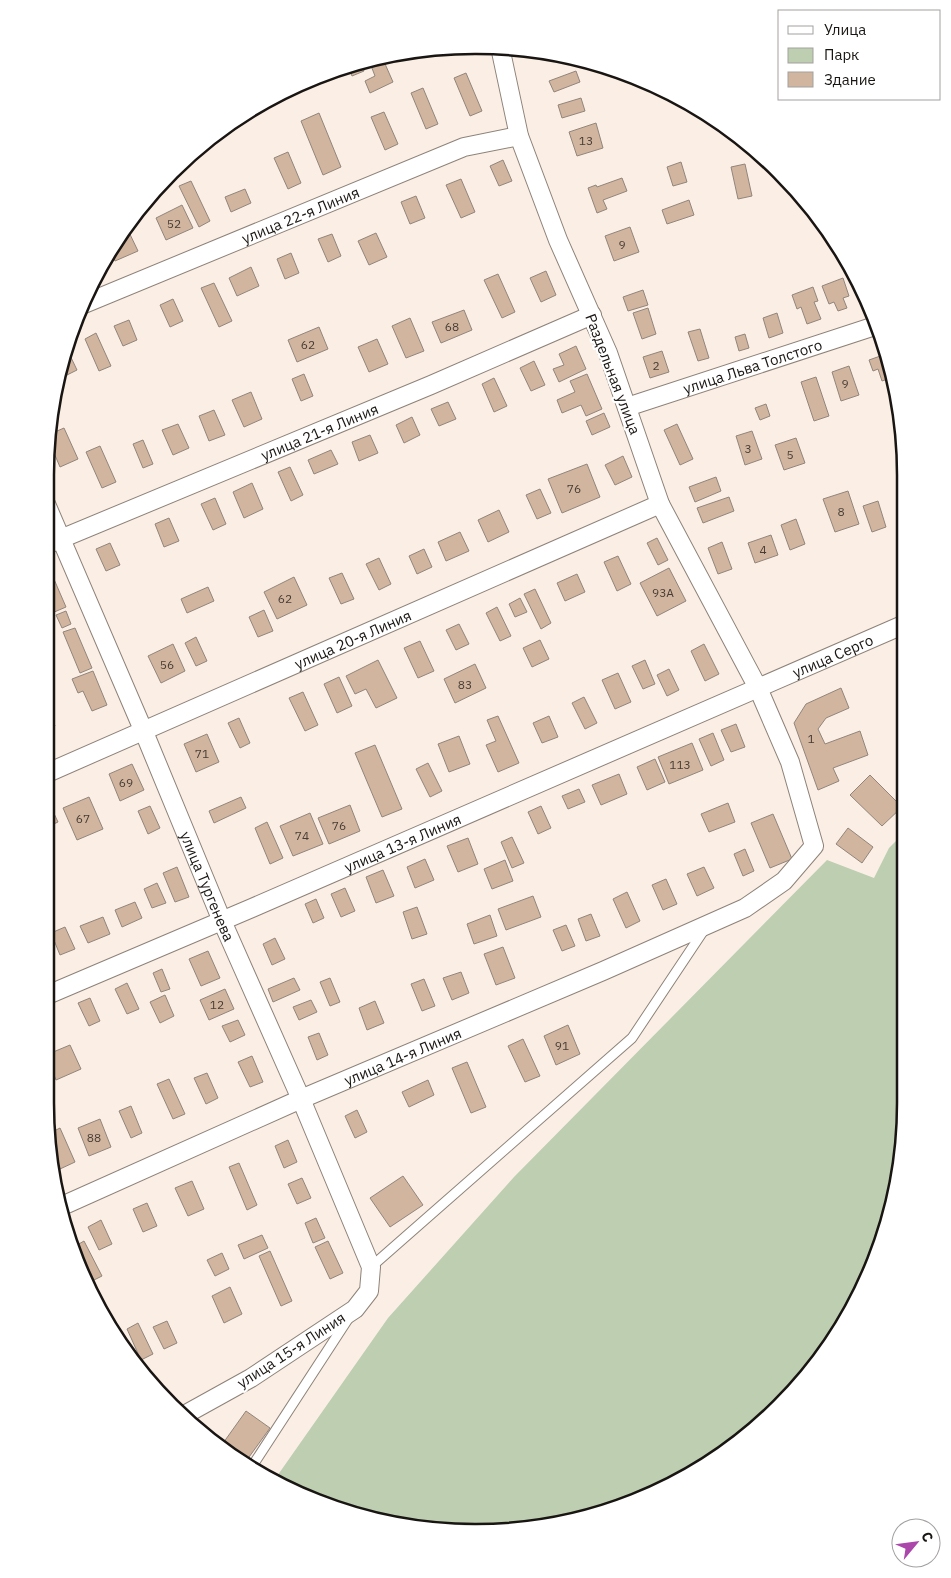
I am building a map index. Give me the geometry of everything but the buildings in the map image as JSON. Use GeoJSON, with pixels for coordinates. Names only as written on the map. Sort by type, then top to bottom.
{"type":"FeatureCollection","features":[{"type":"Feature","properties":{"kind":"street","name":"Раздельная улица"},"geometry":{"type":"LineString","coordinates":[[502,55],[519,136],[558,240],[608,353],[660,504],[758,688],[790,762],[814,846],[784,881],[745,908]]}},
{"type":"Feature","properties":{"kind":"street","name":"улица 22-я Линия"},"geometry":{"type":"LineString","coordinates":[[92,301],[464,147],[519,136]]}},
{"type":"Feature","properties":{"kind":"street","name":"улица 21-я Линия"},"geometry":{"type":"LineString","coordinates":[[54,542],[440,381],[592,315]]}},
{"type":"Feature","properties":{"kind":"street","name":"улица Льва Толстого"},"geometry":{"type":"LineString","coordinates":[[627,407],[870,328]]}},
{"type":"Feature","properties":{"kind":"street","name":"улица 20-я Линия"},"geometry":{"type":"LineString","coordinates":[[54,771],[660,504]]}},
{"type":"Feature","properties":{"kind":"street","name":"улица Тургенева"},"geometry":{"type":"LineString","coordinates":[[54,542],[144,732],[222,921],[301,1099],[371,1267]]}},
{"type":"Feature","properties":{"kind":"street","name":"улица Серго"},"geometry":{"type":"LineString","coordinates":[[758,688],[897,627]]}},
{"type":"Feature","properties":{"kind":"street","name":"улица 13-я Линия"},"geometry":{"type":"LineString","coordinates":[[54,992],[758,688]]}},
{"type":"Feature","properties":{"kind":"street","name":"улица 14-я Линия"},"geometry":{"type":"LineString","coordinates":[[66,1204],[301,1099],[603,971],[745,908]]}},
{"type":"Feature","properties":{"kind":"street","name":"улица 15-я Линия"},"geometry":{"type":"LineString","coordinates":[[189,1412],[251,1378],[355,1308],[368,1291],[371,1267]]}},
{"type":"Feature","properties":{"kind":"lane"},"geometry":{"type":"LineString","coordinates":[[371,1267],[632,1038],[707,925]]}},
{"type":"Feature","properties":{"kind":"lane"},"geometry":{"type":"LineString","coordinates":[[256,1462],[355,1308]]}},
{"type":"Feature","properties":{"kind":"green space"},"geometry":{"type":"Polygon","coordinates":[[[897,840],[897,1103],[894,1158],[889,1185],[875,1238],[854,1289],[826,1337],[793,1381],[774,1401],[754,1420],[710,1453],[662,1481],[611,1502],[585,1510],[531,1521],[476,1524],[420,1521],[366,1510],[340,1502],[278,1475],[388,1318],[514,1177],[827,860],[874,878],[889,848],[897,840]]]}}]}
